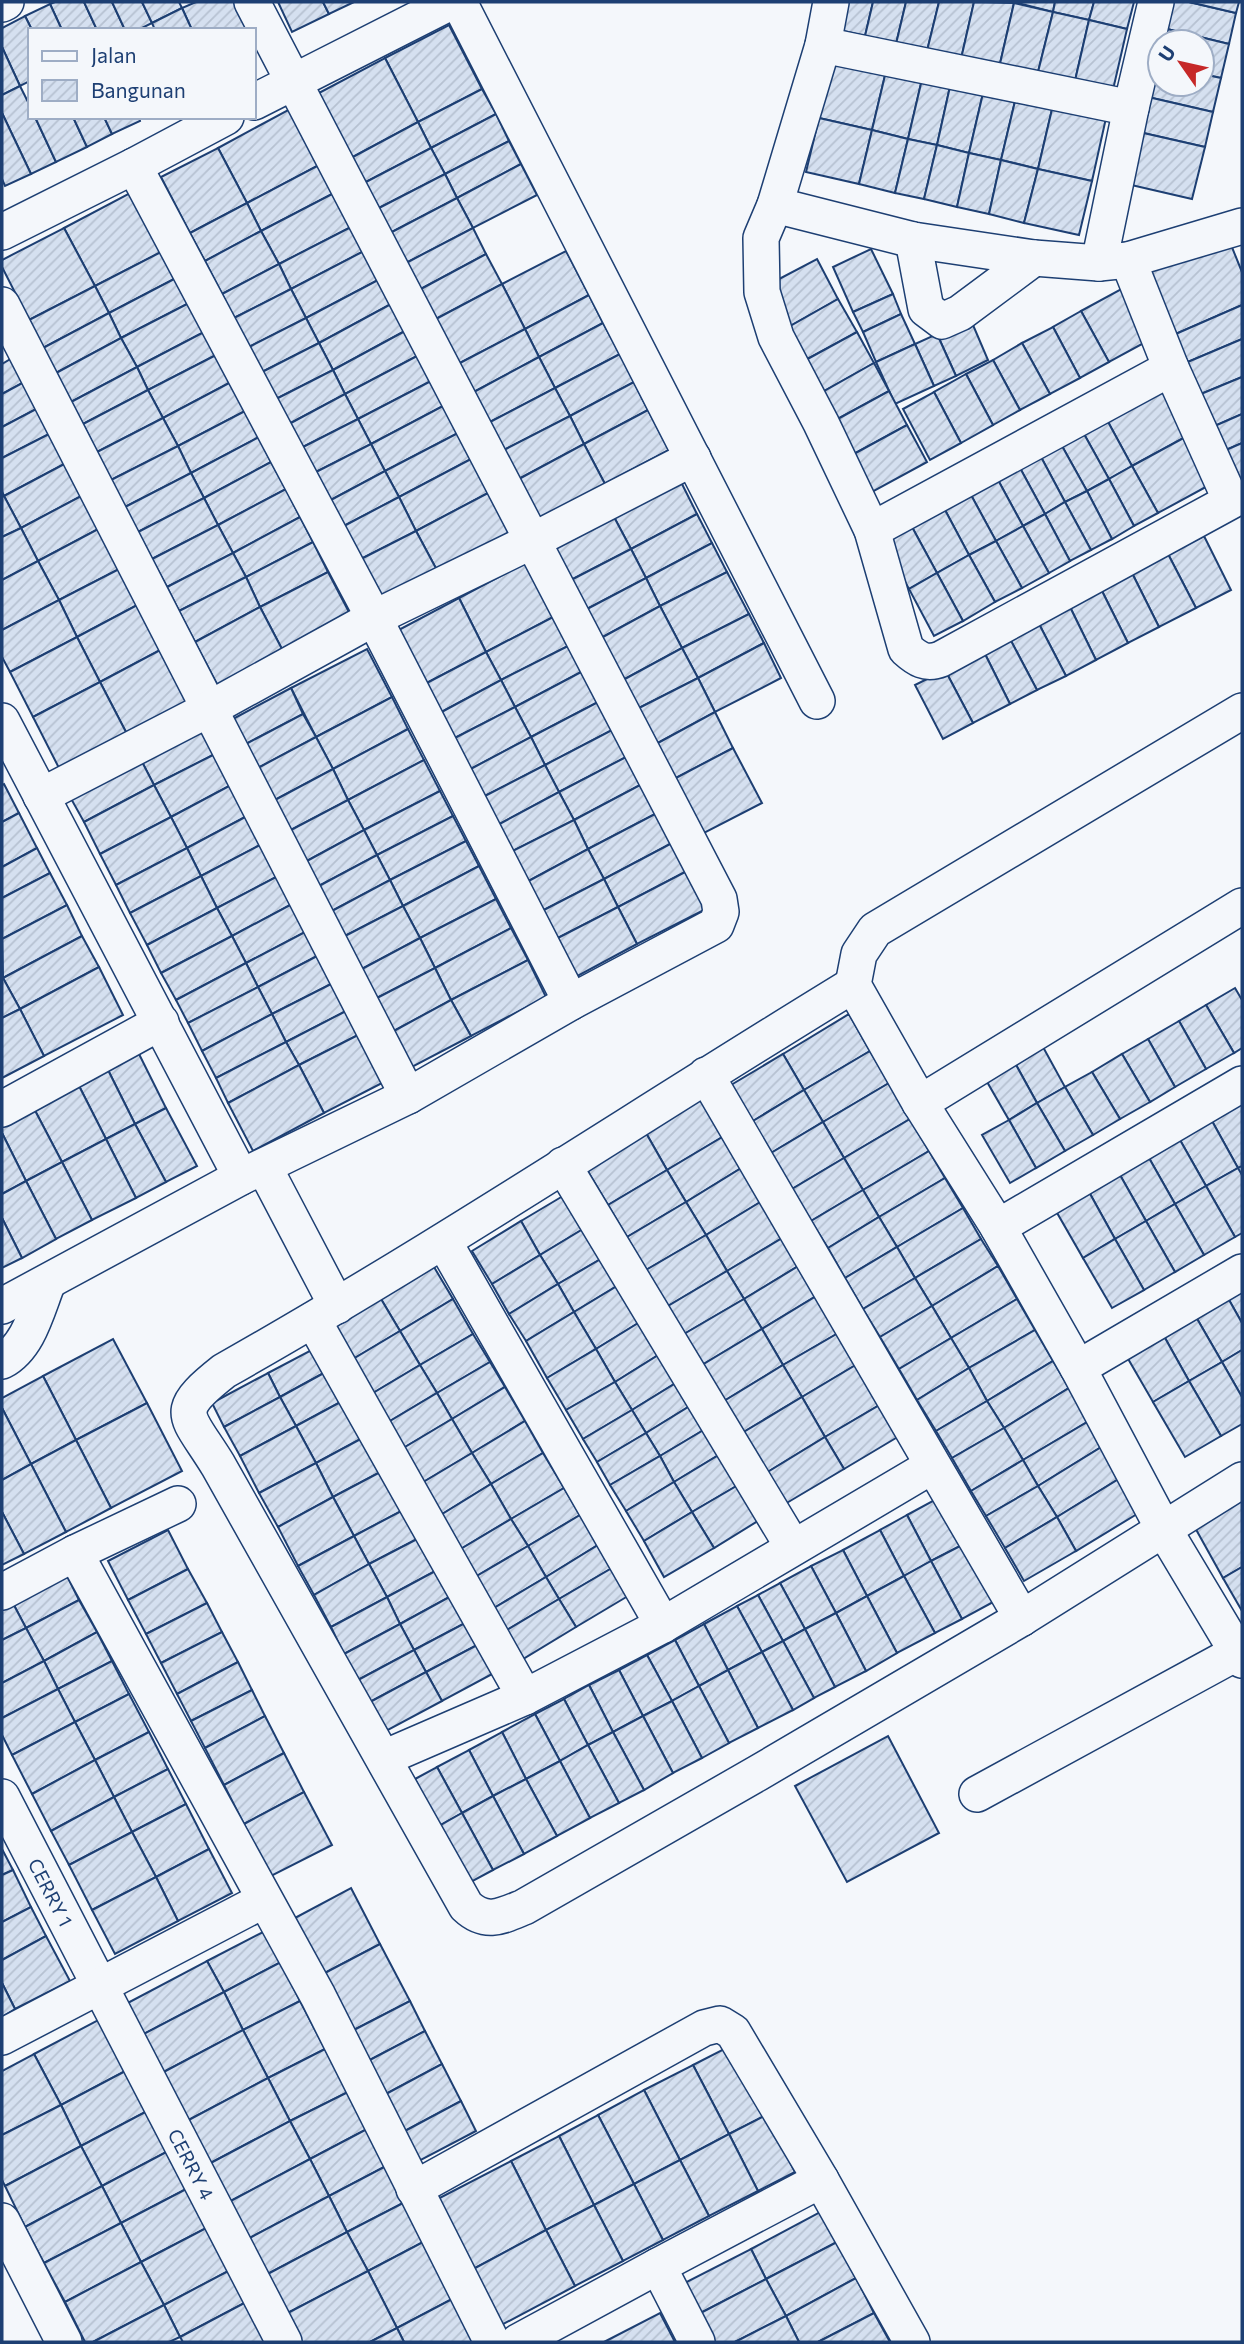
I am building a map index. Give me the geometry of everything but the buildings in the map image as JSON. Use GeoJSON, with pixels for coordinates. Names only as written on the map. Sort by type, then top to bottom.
{"type":"FeatureCollection","features":[{"type":"Feature","properties":{"kind":"street"},"geometry":{"type":"LineString","coordinates":[[2,1306],[46,1288],[262,1180],[571,1002],[716,925],[721,912],[719,899],[534,540],[252,2]]}},
{"type":"Feature","properties":{"kind":"street"},"geometry":{"type":"LineString","coordinates":[[256,102],[451,2]]}},
{"type":"Feature","properties":{"kind":"street"},"geometry":{"type":"LineString","coordinates":[[459,2],[817,701]]}},
{"type":"Feature","properties":{"kind":"street"},"geometry":{"type":"LineString","coordinates":[[831,2],[823,45],[775,205],[761,238],[762,292],[776,337],[872,530],[906,649],[914,657],[926,662],[933,662],[1237,513],[1171,368],[1113,262],[1131,108],[1156,2]]}},
{"type":"Feature","properties":{"kind":"street"},"geometry":{"type":"LineString","coordinates":[[823,45],[1131,108]]}},
{"type":"Feature","properties":{"kind":"street"},"geometry":{"type":"LineString","coordinates":[[2,232],[222,119]]}},
{"type":"Feature","properties":{"kind":"street"},"geometry":{"type":"LineString","coordinates":[[134,166],[374,618],[571,1002]]}},
{"type":"Feature","properties":{"kind":"street"},"geometry":{"type":"LineString","coordinates":[[775,205],[914,240],[1034,258],[1113,262],[1242,226]]}},
{"type":"Feature","properties":{"kind":"street"},"geometry":{"type":"LineString","coordinates":[[914,240],[926,309],[942,321],[960,313],[1034,258]]}},
{"type":"Feature","properties":{"kind":"street"},"geometry":{"type":"LineString","coordinates":[[2,305],[408,1096]]}},
{"type":"Feature","properties":{"kind":"street"},"geometry":{"type":"LineString","coordinates":[[872,530],[1171,368]]}},
{"type":"Feature","properties":{"kind":"street"},"geometry":{"type":"LineString","coordinates":[[41,796],[209,709],[374,618],[693,458]]}},
{"type":"Feature","properties":{"kind":"street"},"geometry":{"type":"LineString","coordinates":[[976,1794],[1240,1656],[1163,1528],[1078,1368],[998,1227],[920,1103],[853,985],[859,954],[874,930],[1242,711]]}},
{"type":"Feature","properties":{"kind":"street"},"geometry":{"type":"LineString","coordinates":[[2,721],[160,1022],[311,1256],[325,1313],[525,1697]]}},
{"type":"Feature","properties":{"kind":"street"},"geometry":{"type":"LineString","coordinates":[[920,1103],[1242,906]]}},
{"type":"Feature","properties":{"kind":"street"},"geometry":{"type":"LineString","coordinates":[[853,985],[444,1242],[224,1371],[200,1390],[187,1409],[189,1418],[466,1906],[474,1914],[487,1917],[501,1916],[524,1907],[1022,1618],[1242,1480]]}},
{"type":"Feature","properties":{"kind":"street"},"geometry":{"type":"LineString","coordinates":[[2,1109],[160,1022]]}},
{"type":"Feature","properties":{"kind":"street"},"geometry":{"type":"LineString","coordinates":[[706,1075],[1022,1618]]}},
{"type":"Feature","properties":{"kind":"street"},"geometry":{"type":"LineString","coordinates":[[998,1227],[1242,1084]]}},
{"type":"Feature","properties":{"kind":"street"},"geometry":{"type":"LineString","coordinates":[[563,1165],[793,1546]]}},
{"type":"Feature","properties":{"kind":"street"},"geometry":{"type":"LineString","coordinates":[[444,1242],[663,1625]]}},
{"type":"Feature","properties":{"kind":"street"},"geometry":{"type":"LineString","coordinates":[[1078,1368],[1242,1272]]}},
{"type":"Feature","properties":{"kind":"street"},"geometry":{"type":"LineString","coordinates":[[14,1349],[46,1288]]}},
{"type":"Feature","properties":{"kind":"street"},"geometry":{"type":"LineString","coordinates":[[384,1758],[525,1697],[663,1625],[932,1466]]}},
{"type":"Feature","properties":{"kind":"street"},"geometry":{"type":"LineString","coordinates":[[2,1592],[75,1553],[178,1504]]}},
{"type":"Feature","properties":{"kind":"street"},"geometry":{"type":"LineString","coordinates":[[75,1553],[318,1996],[492,2342]]}},
{"type":"Feature","properties":{"kind":"street","name":"CERRY 1"},"geometry":{"type":"LineString","coordinates":[[2,1797],[99,1987]]}},
{"type":"Feature","properties":{"kind":"street"},"geometry":{"type":"LineString","coordinates":[[2,2037],[264,1900]]}},
{"type":"Feature","properties":{"kind":"street","name":"CERRY 4"},"geometry":{"type":"LineString","coordinates":[[99,1987],[284,2342]]}},
{"type":"Feature","properties":{"kind":"street"},"geometry":{"type":"LineString","coordinates":[[414,2189],[704,2028],[720,2024],[733,2032],[821,2180],[912,2342]]}},
{"type":"Feature","properties":{"kind":"street"},"geometry":{"type":"LineString","coordinates":[[518,2342],[821,2180]]}},
{"type":"Feature","properties":{"kind":"street"},"geometry":{"type":"LineString","coordinates":[[2,2221],[64,2342]]}},
{"type":"Feature","properties":{"kind":"street"},"geometry":{"type":"LineString","coordinates":[[658,2266],[696,2342]]}}]}
